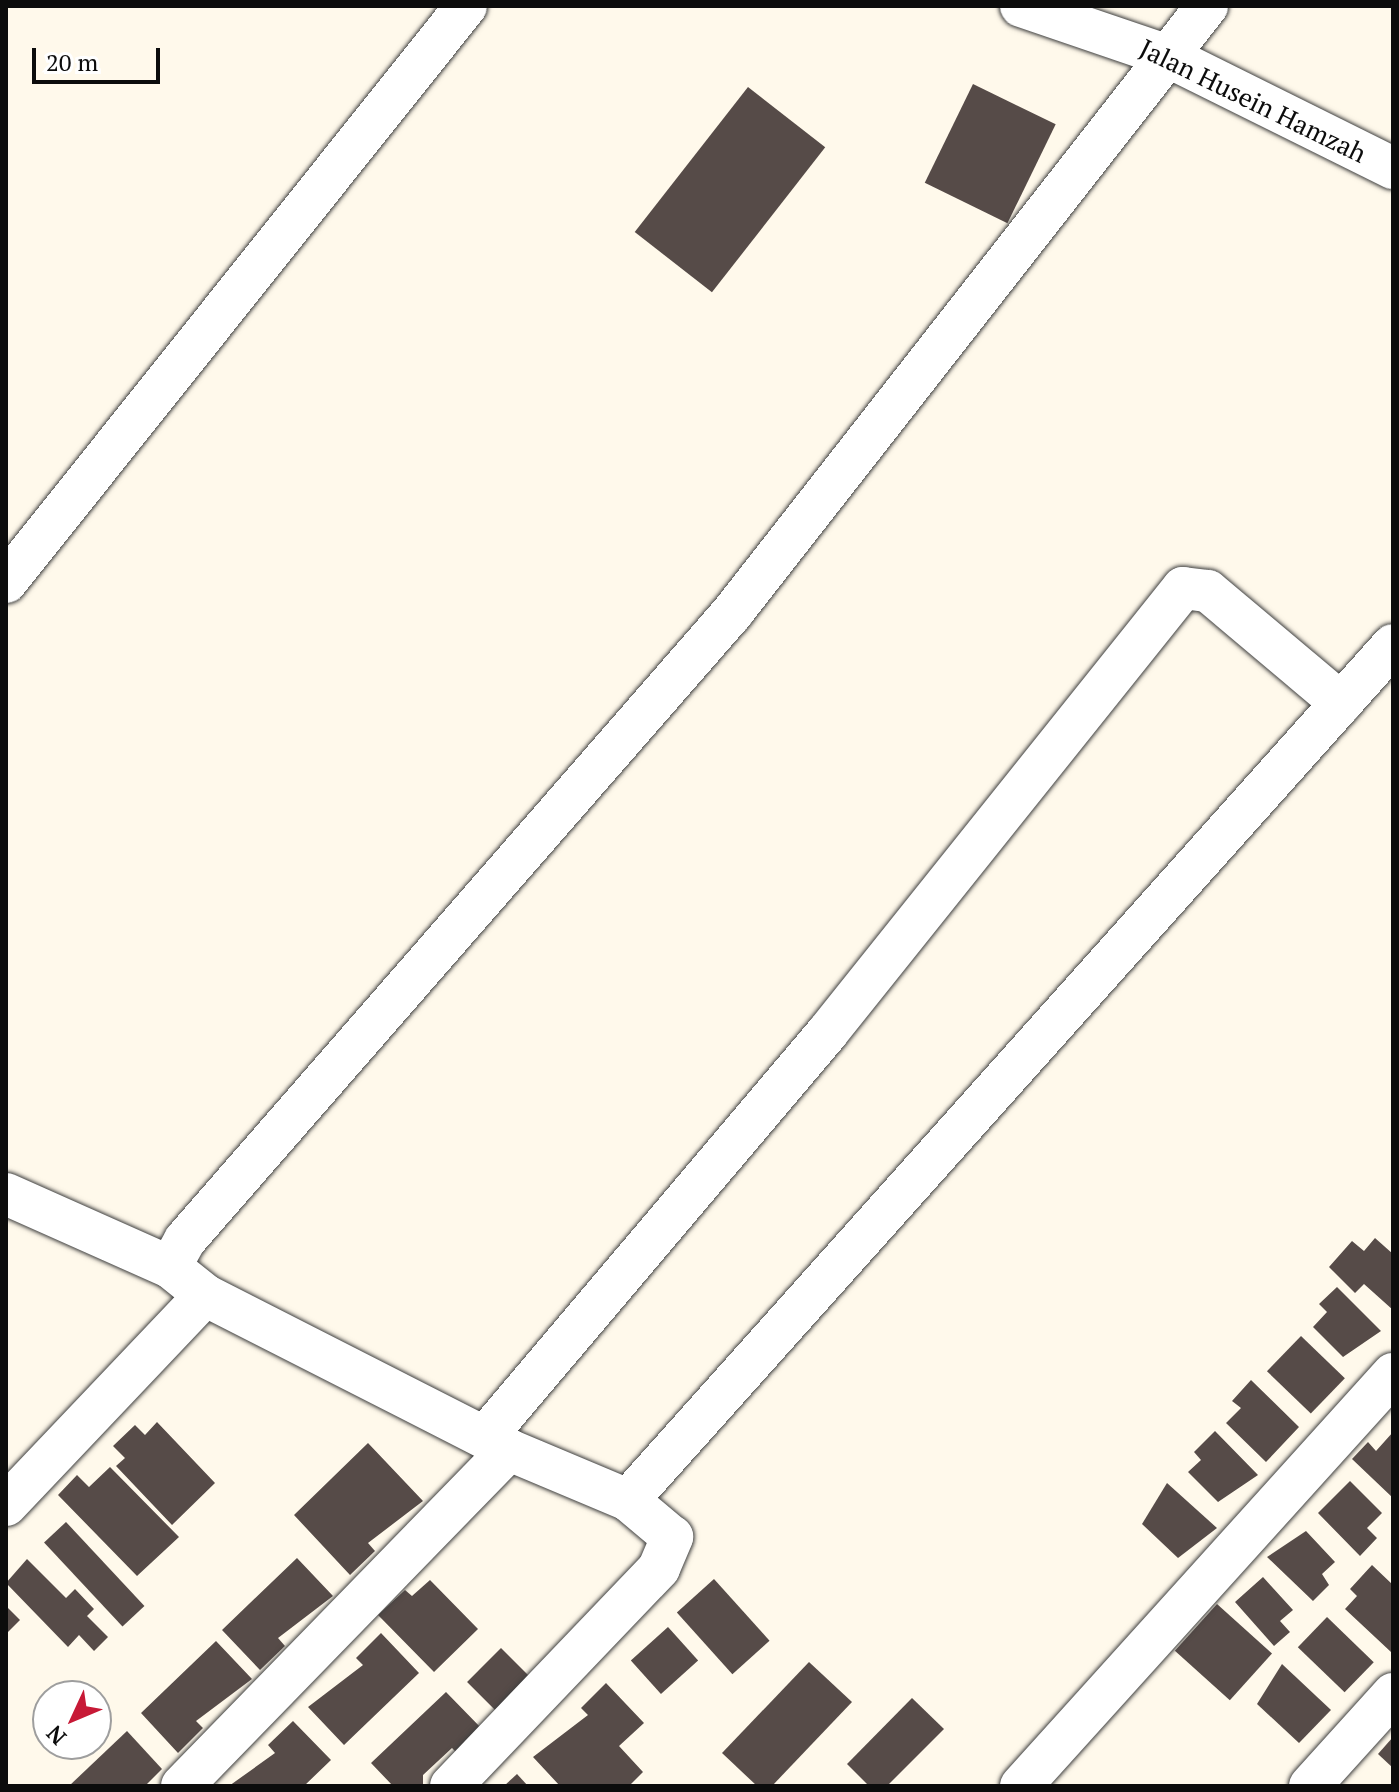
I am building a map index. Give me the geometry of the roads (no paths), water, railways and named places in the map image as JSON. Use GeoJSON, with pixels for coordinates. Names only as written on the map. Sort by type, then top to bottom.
{"type":"FeatureCollection","features":[{"type":"Feature","properties":{"kind":"street"},"geometry":{"type":"LineString","coordinates":[[6,582],[466,6]]}},
{"type":"Feature","properties":{"kind":"street","name":"Jalan Husein Hamzah"},"geometry":{"type":"LineString","coordinates":[[1021,6],[1165,55],[1393,168]]}},
{"type":"Feature","properties":{"kind":"street"},"geometry":{"type":"LineString","coordinates":[[170,1267],[185,1240],[732,613],[1165,55],[1207,6]]}},
{"type":"Feature","properties":{"kind":"street"},"geometry":{"type":"LineString","coordinates":[[182,1786],[497,1444],[1183,588],[1208,591],[1341,703]]}},
{"type":"Feature","properties":{"kind":"street"},"geometry":{"type":"LineString","coordinates":[[628,1500],[1393,645]]}},
{"type":"Feature","properties":{"kind":"street"},"geometry":{"type":"LineString","coordinates":[[6,1194],[170,1267],[205,1295],[497,1444],[628,1500],[672,1537],[659,1568],[451,1786]]}},
{"type":"Feature","properties":{"kind":"street"},"geometry":{"type":"LineString","coordinates":[[6,1505],[205,1295]]}},
{"type":"Feature","properties":{"kind":"street"},"geometry":{"type":"LineString","coordinates":[[1021,1786],[1393,1374]]}},
{"type":"Feature","properties":{"kind":"street"},"geometry":{"type":"LineString","coordinates":[[1310,1786],[1393,1694]]}}]}
